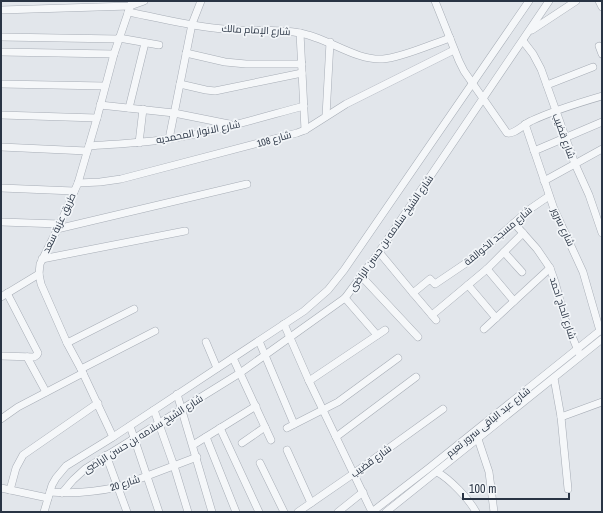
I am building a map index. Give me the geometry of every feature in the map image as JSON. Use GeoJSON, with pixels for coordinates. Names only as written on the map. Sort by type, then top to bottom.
{"type":"FeatureCollection","features":[{"type":"Feature","properties":{"kind":"street"},"geometry":{"type":"LineString","coordinates":[[1,10],[130,6],[144,1]]}},
{"type":"Feature","properties":{"kind":"street"},"geometry":{"type":"LineString","coordinates":[[169,139],[192,24],[201,1]]}},
{"type":"Feature","properties":{"kind":"street"},"geometry":{"type":"LineString","coordinates":[[435,1],[459,61],[472,84],[484,98],[507,133],[512,133],[525,124],[555,112],[602,96]]}},
{"type":"Feature","properties":{"kind":"street","name":"شارع الشيخ سلامه بن حسن الراضى"},"geometry":{"type":"LineString","coordinates":[[44,512],[56,478],[66,466],[130,426],[259,341],[314,303],[328,290],[344,270],[528,1]]}},
{"type":"Feature","properties":{"kind":"street","name":"شارع الشيخ سلامه بن حسن الراضى"},"geometry":{"type":"LineString","coordinates":[[62,493],[79,474],[106,455],[182,410],[240,373],[345,298],[362,277],[549,1]]}},
{"type":"Feature","properties":{"kind":"street"},"geometry":{"type":"LineString","coordinates":[[528,32],[576,1]]}},
{"type":"Feature","properties":{"kind":"street"},"geometry":{"type":"LineString","coordinates":[[599,1],[602,7]]}},
{"type":"Feature","properties":{"kind":"street","name":"شارع الإمام مالك"},"geometry":{"type":"LineString","coordinates":[[130,6],[192,24],[228,30],[266,30],[300,33],[330,42],[360,56],[371,58],[382,59],[394,57],[450,38]]}},
{"type":"Feature","properties":{"kind":"street","name":"طريق عزبة سعد"},"geometry":{"type":"LineString","coordinates":[[113,437],[40,284],[39,274],[42,259],[59,226],[78,183],[114,54],[130,6]]}},
{"type":"Feature","properties":{"kind":"street"},"geometry":{"type":"LineString","coordinates":[[300,33],[305,130]]}},
{"type":"Feature","properties":{"kind":"street"},"geometry":{"type":"LineString","coordinates":[[1,37],[119,39],[159,45]]}},
{"type":"Feature","properties":{"kind":"street","name":"شارع قضيب"},"geometry":{"type":"LineString","coordinates":[[523,41],[537,61],[547,85],[555,112],[575,164],[589,195],[602,233]]}},
{"type":"Feature","properties":{"kind":"street"},"geometry":{"type":"LineString","coordinates":[[326,116],[330,42]]}},
{"type":"Feature","properties":{"kind":"street"},"geometry":{"type":"LineString","coordinates":[[129,108],[145,43]]}},
{"type":"Feature","properties":{"kind":"street"},"geometry":{"type":"LineString","coordinates":[[599,46],[602,54]]}},
{"type":"Feature","properties":{"kind":"street","name":"شارع 108"},"geometry":{"type":"LineString","coordinates":[[78,183],[121,179],[305,130],[346,104],[454,50]]}},
{"type":"Feature","properties":{"kind":"street"},"geometry":{"type":"LineString","coordinates":[[1,52],[114,54]]}},
{"type":"Feature","properties":{"kind":"street"},"geometry":{"type":"LineString","coordinates":[[186,53],[235,63],[267,65],[302,64]]}},
{"type":"Feature","properties":{"kind":"street"},"geometry":{"type":"LineString","coordinates":[[547,85],[593,68]]}},
{"type":"Feature","properties":{"kind":"street"},"geometry":{"type":"LineString","coordinates":[[180,84],[215,91],[302,73]]}},
{"type":"Feature","properties":{"kind":"street"},"geometry":{"type":"LineString","coordinates":[[1,84],[105,86]]}},
{"type":"Feature","properties":{"kind":"street"},"geometry":{"type":"LineString","coordinates":[[100,105],[174,113],[234,125]]}},
{"type":"Feature","properties":{"kind":"street","name":"شارع الانوار المحمديه"},"geometry":{"type":"LineString","coordinates":[[1,147],[88,149],[169,139],[234,125],[304,106]]}},
{"type":"Feature","properties":{"kind":"street"},"geometry":{"type":"LineString","coordinates":[[139,143],[143,109]]}},
{"type":"Feature","properties":{"kind":"street"},"geometry":{"type":"LineString","coordinates":[[1,115],[97,118]]}},
{"type":"Feature","properties":{"kind":"street"},"geometry":{"type":"LineString","coordinates":[[534,151],[602,122]]}},
{"type":"Feature","properties":{"kind":"street","name":"شارع سرور"},"geometry":{"type":"LineString","coordinates":[[525,124],[549,196],[562,228],[583,272],[601,330]]}},
{"type":"Feature","properties":{"kind":"street"},"geometry":{"type":"LineString","coordinates":[[544,181],[602,149]]}},
{"type":"Feature","properties":{"kind":"street"},"geometry":{"type":"LineString","coordinates":[[1,222],[59,226],[247,184]]}},
{"type":"Feature","properties":{"kind":"street"},"geometry":{"type":"LineString","coordinates":[[1,188],[74,191]]}},
{"type":"Feature","properties":{"kind":"street","name":"شارع مسجد الخوالقة"},"geometry":{"type":"LineString","coordinates":[[413,293],[430,279],[435,284],[485,250],[530,209],[549,196]]}},
{"type":"Feature","properties":{"kind":"street","name":"شارع الحاج احمد"},"geometry":{"type":"LineString","coordinates":[[514,223],[537,249],[550,268],[565,319],[579,353]]}},
{"type":"Feature","properties":{"kind":"street"},"geometry":{"type":"LineString","coordinates":[[42,259],[185,232]]}},
{"type":"Feature","properties":{"kind":"street"},"geometry":{"type":"LineString","coordinates":[[379,252],[434,318],[523,233]]}},
{"type":"Feature","properties":{"kind":"street"},"geometry":{"type":"LineString","coordinates":[[504,252],[522,272]]}},
{"type":"Feature","properties":{"kind":"street"},"geometry":{"type":"LineString","coordinates":[[484,329],[550,268]]}},
{"type":"Feature","properties":{"kind":"street"},"geometry":{"type":"LineString","coordinates":[[487,269],[514,301]]}},
{"type":"Feature","properties":{"kind":"street"},"geometry":{"type":"LineString","coordinates":[[1,356],[27,357],[36,356],[38,353],[38,350],[4,295],[39,274]]}},
{"type":"Feature","properties":{"kind":"street"},"geometry":{"type":"LineString","coordinates":[[362,277],[418,337]]}},
{"type":"Feature","properties":{"kind":"street"},"geometry":{"type":"LineString","coordinates":[[468,285],[496,318]]}},
{"type":"Feature","properties":{"kind":"street"},"geometry":{"type":"LineString","coordinates":[[345,298],[377,335]]}},
{"type":"Feature","properties":{"kind":"street"},"geometry":{"type":"LineString","coordinates":[[67,342],[134,308]]}},
{"type":"Feature","properties":{"kind":"street"},"geometry":{"type":"LineString","coordinates":[[284,324],[309,381],[372,512]]}},
{"type":"Feature","properties":{"kind":"street"},"geometry":{"type":"LineString","coordinates":[[309,381],[385,330]]}},
{"type":"Feature","properties":{"kind":"street","name":"شارع عبد الباقى سرور نعيم"},"geometry":{"type":"LineString","coordinates":[[386,512],[554,378],[601,330]]}},
{"type":"Feature","properties":{"kind":"street"},"geometry":{"type":"LineString","coordinates":[[1,419],[18,407],[155,331]]}},
{"type":"Feature","properties":{"kind":"street","name":"شارع عبد الباقى سرور نعيم"},"geometry":{"type":"LineString","coordinates":[[372,512],[579,353],[602,340]]}},
{"type":"Feature","properties":{"kind":"street"},"geometry":{"type":"LineString","coordinates":[[259,341],[264,356],[294,424]]}},
{"type":"Feature","properties":{"kind":"street"},"geometry":{"type":"LineString","coordinates":[[206,342],[217,368]]}},
{"type":"Feature","properties":{"kind":"street"},"geometry":{"type":"LineString","coordinates":[[27,357],[46,392]]}},
{"type":"Feature","properties":{"kind":"street"},"geometry":{"type":"LineString","coordinates":[[233,358],[271,440]]}},
{"type":"Feature","properties":{"kind":"street"},"geometry":{"type":"LineString","coordinates":[[287,428],[338,402],[398,358]]}},
{"type":"Feature","properties":{"kind":"street"},"geometry":{"type":"LineString","coordinates":[[336,437],[416,377]]}},
{"type":"Feature","properties":{"kind":"street"},"geometry":{"type":"LineString","coordinates":[[554,378],[561,418],[568,489]]}},
{"type":"Feature","properties":{"kind":"street"},"geometry":{"type":"LineString","coordinates":[[178,394],[212,512]]}},
{"type":"Feature","properties":{"kind":"street"},"geometry":{"type":"LineString","coordinates":[[561,418],[602,402]]}},
{"type":"Feature","properties":{"kind":"street"},"geometry":{"type":"LineString","coordinates":[[10,490],[16,468],[23,455],[98,403]]}},
{"type":"Feature","properties":{"kind":"street"},"geometry":{"type":"LineString","coordinates":[[193,445],[256,406]]}},
{"type":"Feature","properties":{"kind":"street","name":"شارع قضيب"},"geometry":{"type":"LineString","coordinates":[[298,512],[354,474],[443,409]]}},
{"type":"Feature","properties":{"kind":"street"},"geometry":{"type":"LineString","coordinates":[[154,410],[174,466],[188,512]]}},
{"type":"Feature","properties":{"kind":"street"},"geometry":{"type":"LineString","coordinates":[[130,426],[159,512]]}},
{"type":"Feature","properties":{"kind":"street"},"geometry":{"type":"LineString","coordinates":[[242,443],[265,427]]}},
{"type":"Feature","properties":{"kind":"street"},"geometry":{"type":"LineString","coordinates":[[220,428],[259,512]]}},
{"type":"Feature","properties":{"kind":"street"},"geometry":{"type":"LineString","coordinates":[[206,437],[236,512]]}},
{"type":"Feature","properties":{"kind":"street"},"geometry":{"type":"LineString","coordinates":[[478,439],[489,472],[492,486],[494,512]]}},
{"type":"Feature","properties":{"kind":"street"},"geometry":{"type":"LineString","coordinates":[[287,450],[311,503]]}},
{"type":"Feature","properties":{"kind":"street"},"geometry":{"type":"LineString","coordinates":[[106,455],[127,512]]}},
{"type":"Feature","properties":{"kind":"street","name":"شارع 20"},"geometry":{"type":"LineString","coordinates":[[1,488],[49,495],[62,493],[85,493],[118,487],[196,457]]}},
{"type":"Feature","properties":{"kind":"street"},"geometry":{"type":"LineString","coordinates":[[260,463],[284,512]]}},
{"type":"Feature","properties":{"kind":"street"},"geometry":{"type":"LineString","coordinates":[[437,472],[443,475],[464,496],[476,512]]}},
{"type":"Feature","properties":{"kind":"street"},"geometry":{"type":"LineString","coordinates":[[338,512],[363,492]]}}]}
